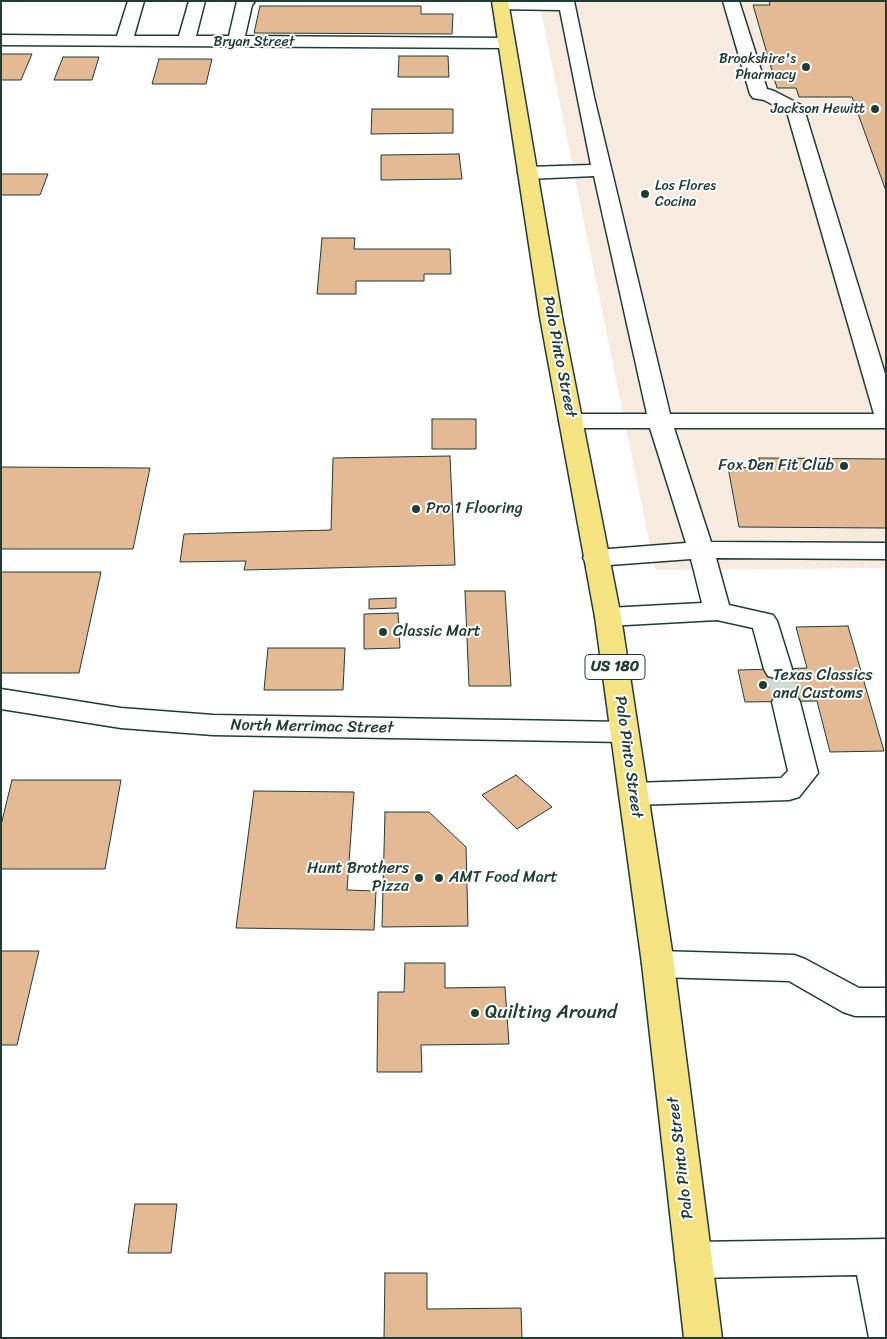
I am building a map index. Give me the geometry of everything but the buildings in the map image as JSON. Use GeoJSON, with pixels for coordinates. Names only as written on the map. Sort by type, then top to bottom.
{"type":"FeatureCollection","features":[{"type":"Feature","properties":{"kind":"main road","name":"Palo Pinto Street"},"geometry":{"type":"LineString","coordinates":[[501,3],[551,317],[608,617],[658,964],[703,1338]]}},
{"type":"Feature","properties":{"kind":"street"},"geometry":{"type":"LineString","coordinates":[[124,41],[136,1]]}},
{"type":"Feature","properties":{"kind":"street"},"geometry":{"type":"LineString","coordinates":[[186,41],[197,1]]}},
{"type":"Feature","properties":{"kind":"street"},"geometry":{"type":"LineString","coordinates":[[236,42],[244,3],[247,1]]}},
{"type":"Feature","properties":{"kind":"street"},"geometry":{"type":"LineString","coordinates":[[731,1],[759,94],[768,95],[795,109],[886,416]]}},
{"type":"Feature","properties":{"kind":"street"},"geometry":{"type":"LineString","coordinates":[[501,3],[566,3],[584,97],[660,421],[701,550],[717,611]]}},
{"type":"Feature","properties":{"kind":"street","name":"Bryan Street"},"geometry":{"type":"LineString","coordinates":[[1,40],[506,43]]}},
{"type":"Feature","properties":{"kind":"street"},"geometry":{"type":"LineString","coordinates":[[528,173],[602,170]]}},
{"type":"Feature","properties":{"kind":"street"},"geometry":{"type":"LineString","coordinates":[[571,421],[886,421]]}},
{"type":"Feature","properties":{"kind":"street"},"geometry":{"type":"LineString","coordinates":[[596,558],[701,550],[886,550]]}},
{"type":"Feature","properties":{"kind":"street"},"geometry":{"type":"LineString","coordinates":[[608,617],[717,611],[764,621],[778,669]]}},
{"type":"Feature","properties":{"kind":"street","name":"North Merrimac Street"},"geometry":{"type":"LineString","coordinates":[[1,699],[121,718],[213,725],[624,732]]}},
{"type":"Feature","properties":{"kind":"street"},"geometry":{"type":"LineString","coordinates":[[634,794],[790,790],[803,773],[786,702]]}},
{"type":"Feature","properties":{"kind":"street"},"geometry":{"type":"LineString","coordinates":[[658,964],[794,968],[855,1002],[886,1002]]}},
{"type":"Feature","properties":{"kind":"street"},"geometry":{"type":"LineString","coordinates":[[694,1260],[879,1257],[886,1332]]}},
{"type":"Feature","properties":{"kind":"shaded area"},"geometry":{"type":"Polygon","coordinates":[[[539,1],[886,1],[886,568],[655,570],[539,1]]]}},
{"type":"Feature","properties":{"kind":"tunnel"},"geometry":{"type":"LineString","coordinates":[[778,669],[786,702]]}},
{"type":"Feature","properties":{"kind":"place","name":"Brookshire's Pharmacy"},"geometry":{"type":"Point","coordinates":[806,67]}},
{"type":"Feature","properties":{"kind":"place","name":"Jackson Hewitt"},"geometry":{"type":"Point","coordinates":[875,109]}},
{"type":"Feature","properties":{"kind":"place","name":"Los Flores Cocina"},"geometry":{"type":"Point","coordinates":[645,194]}},
{"type":"Feature","properties":{"kind":"place","name":"Fox Den Fit Club"},"geometry":{"type":"Point","coordinates":[844,466]}},
{"type":"Feature","properties":{"kind":"place","name":"Pro 1 Flooring"},"geometry":{"type":"Point","coordinates":[416,509]}},
{"type":"Feature","properties":{"kind":"place","name":"Classic Mart"},"geometry":{"type":"Point","coordinates":[383,632]}},
{"type":"Feature","properties":{"kind":"place","name":"Texas Classics and Customs"},"geometry":{"type":"Point","coordinates":[763,685]}},
{"type":"Feature","properties":{"kind":"place","name":"Hunt Brothers Pizza"},"geometry":{"type":"Point","coordinates":[419,878]}},
{"type":"Feature","properties":{"kind":"place","name":"AMT Food Mart"},"geometry":{"type":"Point","coordinates":[439,878]}},
{"type":"Feature","properties":{"kind":"place","name":"Quilting Around"},"geometry":{"type":"Point","coordinates":[475,1013]}}]}
